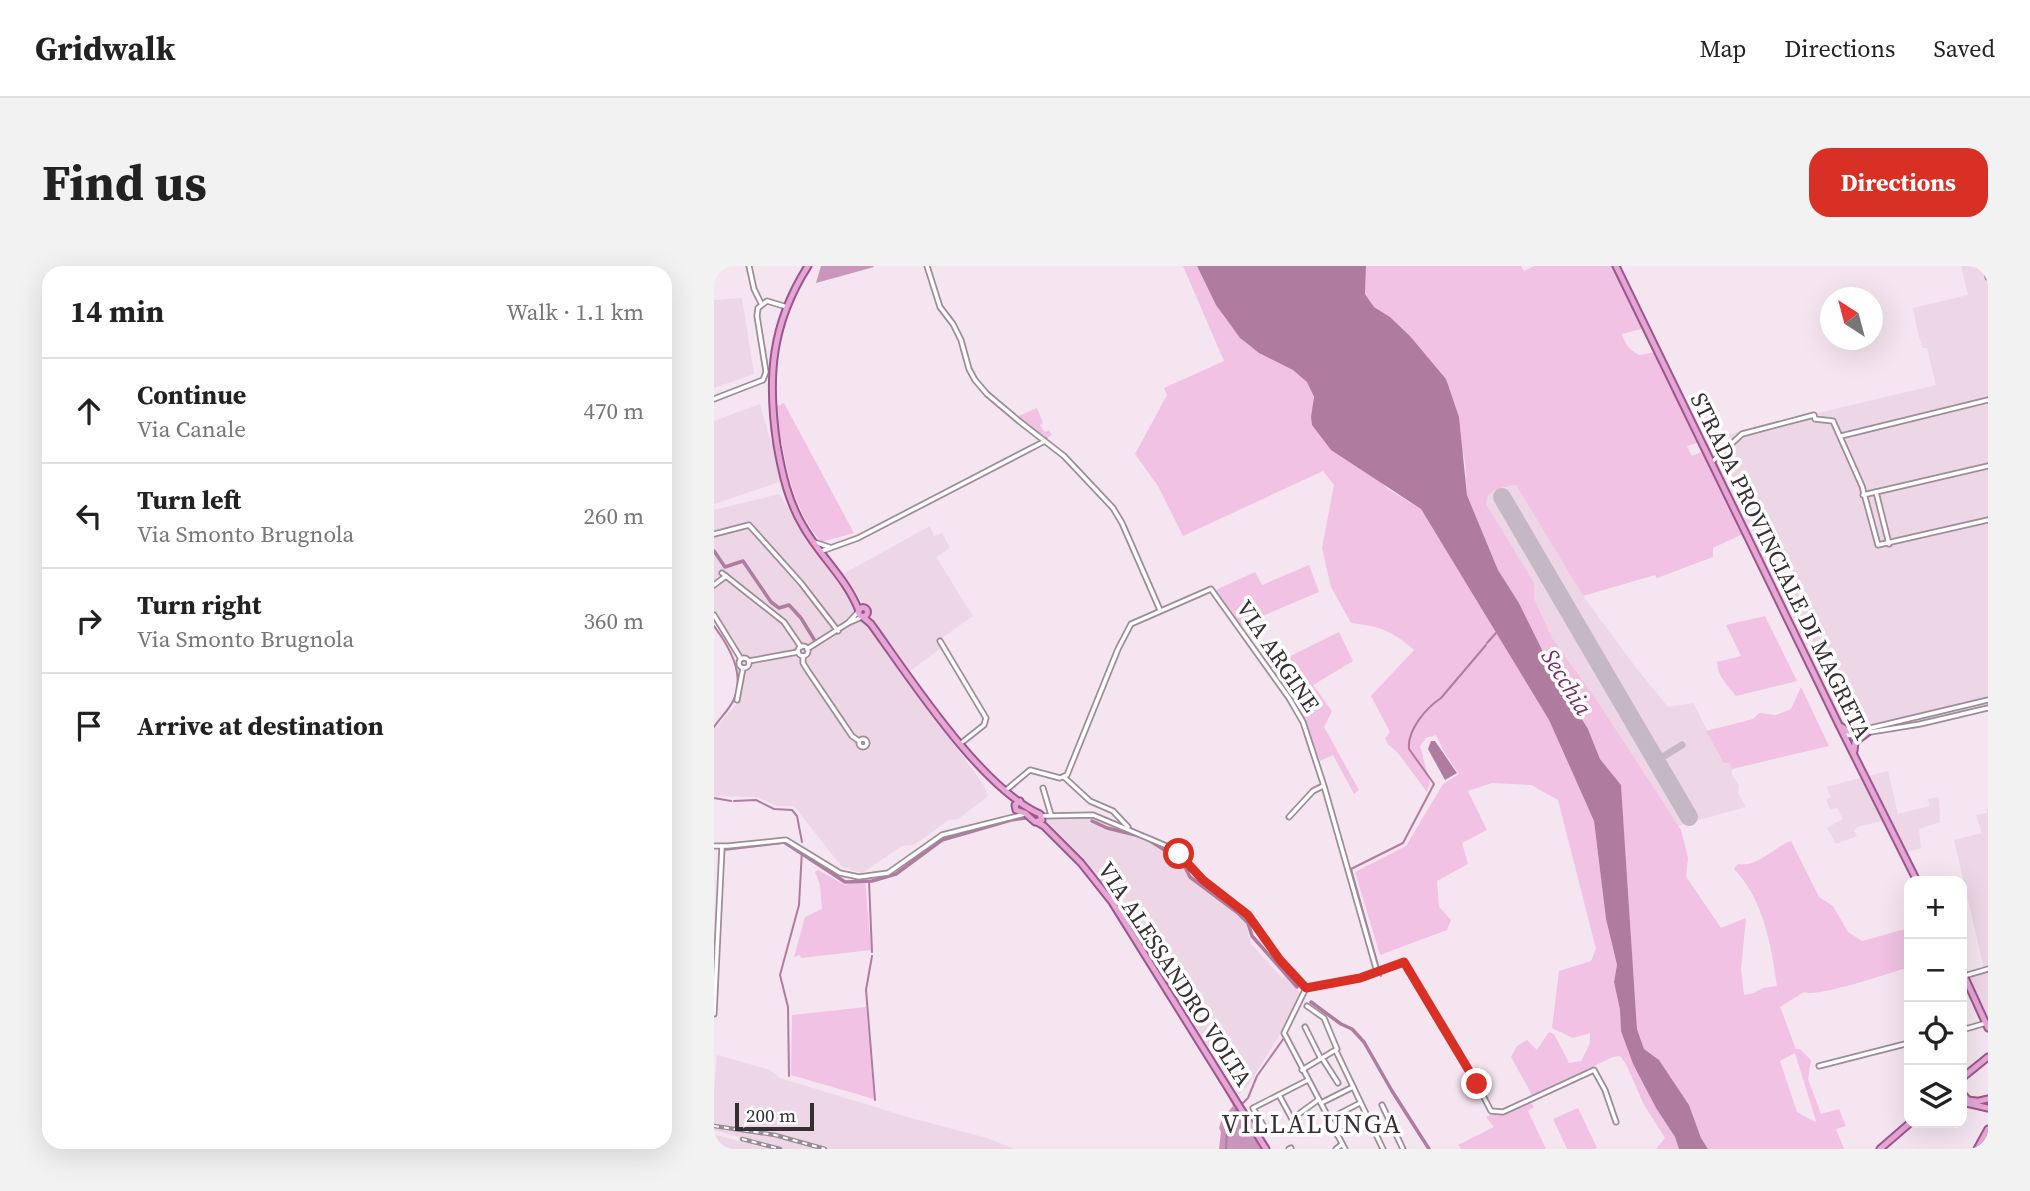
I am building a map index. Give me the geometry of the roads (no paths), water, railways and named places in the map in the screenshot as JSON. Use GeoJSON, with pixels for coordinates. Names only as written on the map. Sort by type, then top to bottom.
{"type":"FeatureCollection","features":[{"type":"Feature","properties":{"kind":"main road"},"geometry":{"type":"LineString","coordinates":[[808,266],[797,283],[780,326],[772,371],[772,415],[784,481],[799,519],[812,541],[825,549],[825,558],[862,613],[960,744],[1016,804],[1041,821]]}},
{"type":"Feature","properties":{"kind":"main road","name":"STRADA PROVINCIALE DI MAGRETA"},"geometry":{"type":"LineString","coordinates":[[1616,266],[1914,876]]}},
{"type":"Feature","properties":{"kind":"main road"},"geometry":{"type":"LineString","coordinates":[[1831,709],[1844,730],[1858,731]]}},
{"type":"Feature","properties":{"kind":"main road"},"geometry":{"type":"LineString","coordinates":[[1861,771],[1854,743],[1867,733]]}},
{"type":"Feature","properties":{"kind":"main road"},"geometry":{"type":"LineString","coordinates":[[1016,804],[1016,810],[1041,821]]}},
{"type":"Feature","properties":{"kind":"main road","name":"VIA ALESSANDRO VOLTA"},"geometry":{"type":"LineString","coordinates":[[1041,821],[1081,863],[1112,902],[1266,1149]]}},
{"type":"Feature","properties":{"kind":"main road"},"geometry":{"type":"LineString","coordinates":[[1967,982],[1987,1024]]}},
{"type":"Feature","properties":{"kind":"main road"},"geometry":{"type":"LineString","coordinates":[[1967,1072],[1988,1055]]}},
{"type":"Feature","properties":{"kind":"main road"},"geometry":{"type":"LineString","coordinates":[[1967,1071],[1988,1055]]}},
{"type":"Feature","properties":{"kind":"main road"},"geometry":{"type":"LineString","coordinates":[[1967,1078],[1976,1066]]}},
{"type":"Feature","properties":{"kind":"main road"},"geometry":{"type":"LineString","coordinates":[[1967,1099],[1984,1106],[1988,1100]]}},
{"type":"Feature","properties":{"kind":"main road"},"geometry":{"type":"LineString","coordinates":[[1880,1149],[1906,1128]]}},
{"type":"Feature","properties":{"kind":"main road"},"geometry":{"type":"LineString","coordinates":[[1885,1149],[1906,1128]]}},
{"type":"Feature","properties":{"kind":"main road"},"geometry":{"type":"LineString","coordinates":[[1977,1149],[1988,1129]]}},
{"type":"Feature","properties":{"kind":"street"},"geometry":{"type":"LineString","coordinates":[[714,399],[755,385],[765,377],[757,314],[761,303],[754,289],[749,266]]}},
{"type":"Feature","properties":{"kind":"street"},"geometry":{"type":"LineString","coordinates":[[927,266],[940,307],[961,340],[975,380],[1017,420],[1068,460],[1118,514],[1160,610],[1136,621],[1126,631],[1069,772],[1064,777]]}},
{"type":"Feature","properties":{"kind":"street"},"geometry":{"type":"LineString","coordinates":[[1986,266],[1988,277]]}},
{"type":"Feature","properties":{"kind":"street"},"geometry":{"type":"LineString","coordinates":[[761,303],[769,301],[787,306]]}},
{"type":"Feature","properties":{"kind":"street"},"geometry":{"type":"LineString","coordinates":[[1841,436],[1987,400],[1988,407]]}},
{"type":"Feature","properties":{"kind":"street"},"geometry":{"type":"LineString","coordinates":[[1712,462],[1742,434],[1814,415],[1815,419],[1833,421],[1841,436],[1858,478],[1876,544],[1880,546],[1988,520]]}},
{"type":"Feature","properties":{"kind":"street"},"geometry":{"type":"LineString","coordinates":[[825,549],[858,538],[1045,441]]}},
{"type":"Feature","properties":{"kind":"street"},"geometry":{"type":"LineString","coordinates":[[1863,495],[1988,466]]}},
{"type":"Feature","properties":{"kind":"street"},"geometry":{"type":"LineString","coordinates":[[1876,492],[1889,544]]}},
{"type":"Feature","properties":{"kind":"street"},"geometry":{"type":"LineString","coordinates":[[714,534],[749,525],[801,583],[838,631]]}},
{"type":"Feature","properties":{"kind":"street"},"geometry":{"type":"LineString","coordinates":[[714,585],[724,574],[784,622],[801,647],[807,649],[862,613]]}},
{"type":"Feature","properties":{"kind":"street","name":"VIA ARGINE"},"geometry":{"type":"LineString","coordinates":[[1160,610],[1211,589],[1289,698],[1303,722],[1379,971]]}},
{"type":"Feature","properties":{"kind":"street"},"geometry":{"type":"LineString","coordinates":[[714,615],[741,659],[739,664],[743,668]]}},
{"type":"Feature","properties":{"kind":"street"},"geometry":{"type":"LineString","coordinates":[[940,641],[986,718],[984,725],[960,744]]}},
{"type":"Feature","properties":{"kind":"street"},"geometry":{"type":"LineString","coordinates":[[741,659],[747,658],[750,661],[798,652],[801,647]]}},
{"type":"Feature","properties":{"kind":"street"},"geometry":{"type":"LineString","coordinates":[[803,656],[807,655],[807,649]]}},
{"type":"Feature","properties":{"kind":"street"},"geometry":{"type":"LineString","coordinates":[[798,652],[803,656]]}},
{"type":"Feature","properties":{"kind":"street"},"geometry":{"type":"LineString","coordinates":[[803,656],[803,663],[808,671],[852,736],[859,741]]}},
{"type":"Feature","properties":{"kind":"street"},"geometry":{"type":"LineString","coordinates":[[743,668],[747,667],[750,661]]}},
{"type":"Feature","properties":{"kind":"street"},"geometry":{"type":"LineString","coordinates":[[737,700],[743,668]]}},
{"type":"Feature","properties":{"kind":"street"},"geometry":{"type":"LineString","coordinates":[[1844,736],[1988,700]]}},
{"type":"Feature","properties":{"kind":"street"},"geometry":{"type":"LineString","coordinates":[[1844,736],[1920,724],[1988,708]]}},
{"type":"Feature","properties":{"kind":"street"},"geometry":{"type":"LineString","coordinates":[[1916,717],[1916,722],[1920,724]]}},
{"type":"Feature","properties":{"kind":"street"},"geometry":{"type":"LineString","coordinates":[[1005,791],[1030,770],[1064,777],[1090,802],[1113,811],[1129,829]]}},
{"type":"Feature","properties":{"kind":"street"},"geometry":{"type":"LineString","coordinates":[[1289,817],[1313,791],[1324,786]]}},
{"type":"Feature","properties":{"kind":"street"},"geometry":{"type":"LineString","coordinates":[[1043,788],[1051,815]]}},
{"type":"Feature","properties":{"kind":"street"},"geometry":{"type":"LineString","coordinates":[[1006,818],[1016,804]]}},
{"type":"Feature","properties":{"kind":"street"},"geometry":{"type":"LineString","coordinates":[[714,846],[789,840],[843,874],[864,877],[895,870],[942,835],[1027,814]]}},
{"type":"Feature","properties":{"kind":"street"},"geometry":{"type":"LineString","coordinates":[[1041,821],[1051,815],[1093,815],[1174,850],[1203,880],[1242,910],[1280,960],[1306,988]]}},
{"type":"Feature","properties":{"kind":"street"},"geometry":{"type":"LineString","coordinates":[[714,1014],[722,847]]}},
{"type":"Feature","properties":{"kind":"street"},"geometry":{"type":"LineString","coordinates":[[1306,988],[1360,978],[1404,962],[1491,1111],[1503,1112],[1594,1070],[1605,1090],[1616,1122]]}},
{"type":"Feature","properties":{"kind":"street"},"geometry":{"type":"LineString","coordinates":[[1967,973],[1988,969]]}},
{"type":"Feature","properties":{"kind":"street"},"geometry":{"type":"LineString","coordinates":[[1306,988],[1284,1033],[1344,1147],[1336,1149]]}},
{"type":"Feature","properties":{"kind":"street"},"geometry":{"type":"LineString","coordinates":[[1307,1006],[1324,1018],[1336,1051],[1382,1149]]}},
{"type":"Feature","properties":{"kind":"street"},"geometry":{"type":"LineString","coordinates":[[1967,1029],[1987,1024]]}},
{"type":"Feature","properties":{"kind":"street"},"geometry":{"type":"LineString","coordinates":[[1305,1027],[1321,1059],[1338,1083]]}},
{"type":"Feature","properties":{"kind":"street"},"geometry":{"type":"LineString","coordinates":[[1819,1066],[1904,1044]]}},
{"type":"Feature","properties":{"kind":"street"},"geometry":{"type":"LineString","coordinates":[[1302,1070],[1336,1051]]}},
{"type":"Feature","properties":{"kind":"street"},"geometry":{"type":"LineString","coordinates":[[1267,1132],[1253,1108],[1308,1080]]}},
{"type":"Feature","properties":{"kind":"street"},"geometry":{"type":"LineString","coordinates":[[1279,1095],[1292,1119],[1319,1102],[1353,1087]]}},
{"type":"Feature","properties":{"kind":"street"},"geometry":{"type":"LineString","coordinates":[[1329,1119],[1360,1103]]}},
{"type":"Feature","properties":{"kind":"street"},"geometry":{"type":"LineString","coordinates":[[1382,1105],[1404,1149]]}},
{"type":"Feature","properties":{"kind":"street"},"geometry":{"type":"LineString","coordinates":[[1337,1135],[1368,1119]]}},
{"type":"Feature","properties":{"kind":"waterway"},"geometry":{"type":"LineString","coordinates":[[714,551],[725,567],[743,561],[771,602],[779,608],[789,605],[801,618],[815,641]]}},
{"type":"Feature","properties":{"kind":"waterway"},"geometry":{"type":"LineString","coordinates":[[714,626],[730,651],[738,679],[732,703],[714,727]]}},
{"type":"Feature","properties":{"kind":"waterway"},"geometry":{"type":"LineString","coordinates":[[1487,643],[1496,633]]}},
{"type":"Feature","properties":{"kind":"waterway"},"geometry":{"type":"LineString","coordinates":[[1381,976],[1351,869],[1403,843],[1434,784],[1409,749],[1411,734],[1429,708],[1441,698],[1486,645]]}},
{"type":"Feature","properties":{"kind":"waterway"},"geometry":{"type":"LineString","coordinates":[[714,798],[731,801]]}},
{"type":"Feature","properties":{"kind":"waterway"},"geometry":{"type":"LineString","coordinates":[[734,801],[756,800],[774,809],[792,810],[797,816],[802,842]]}},
{"type":"Feature","properties":{"kind":"waterway"},"geometry":{"type":"LineString","coordinates":[[726,849],[784,842],[845,882],[872,881],[896,874],[942,840],[1025,818]]}},
{"type":"Feature","properties":{"kind":"waterway"},"geometry":{"type":"LineString","coordinates":[[1092,821],[1107,828],[1144,837],[1182,861],[1190,877],[1248,923],[1252,936],[1297,987]]}},
{"type":"Feature","properties":{"kind":"waterway"},"geometry":{"type":"LineString","coordinates":[[789,1076],[788,1007],[780,975],[799,905],[802,850]]}},
{"type":"Feature","properties":{"kind":"waterway"},"geometry":{"type":"LineString","coordinates":[[869,881],[872,952]]}},
{"type":"Feature","properties":{"kind":"waterway"},"geometry":{"type":"LineString","coordinates":[[872,956],[866,990],[875,1100]]}},
{"type":"Feature","properties":{"kind":"waterway"},"geometry":{"type":"LineString","coordinates":[[1311,1002],[1352,1029],[1364,1042],[1429,1149]]}},
{"type":"Feature","properties":{"kind":"waterway"},"geometry":{"type":"LineString","coordinates":[[1226,1149],[1227,1130],[1235,1111],[1248,1098],[1257,1076],[1284,1038]]}},
{"type":"Feature","properties":{"kind":"railway"},"geometry":{"type":"LineString","coordinates":[[714,1126],[775,1135],[825,1149]]}},
{"type":"Feature","properties":{"kind":"railway"},"geometry":{"type":"LineString","coordinates":[[742,1139],[780,1149]]}},
{"type":"Feature","properties":{"kind":"district","name":"VILLALUNGA"},"geometry":{"type":"Point","coordinates":[1312,1124]}},
{"type":"Feature","properties":{"kind":"water label","name":"Secchia"},"geometry":{"type":"Point","coordinates":[1567,682]}}]}
